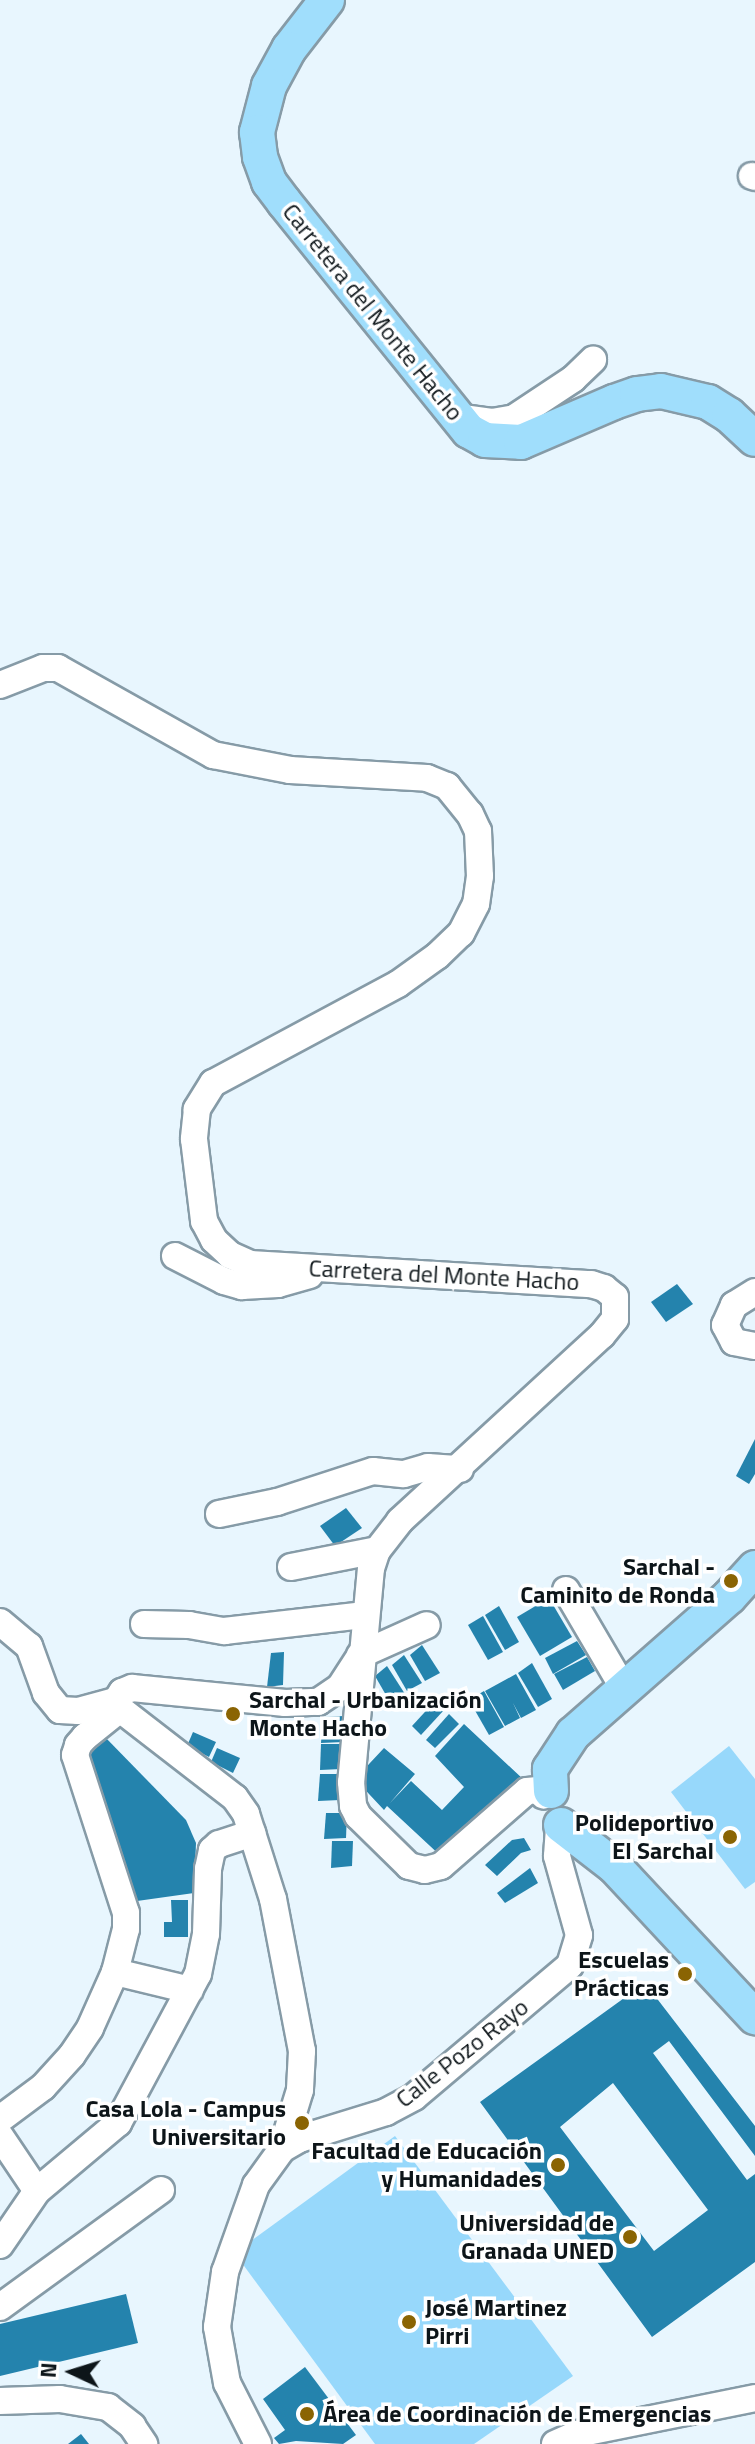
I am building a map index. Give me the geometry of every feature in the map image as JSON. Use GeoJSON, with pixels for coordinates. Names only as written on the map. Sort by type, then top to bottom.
{"type":"FeatureCollection","features":[{"type":"Feature","properties":{"kind":"main road","name":"Carretera del Monte Hacho"},"geometry":{"type":"LineString","coordinates":[[327,0],[289,49],[269,86],[257,132],[260,157],[269,182],[284,202],[457,417],[485,440],[521,442],[614,402],[637,394],[661,391],[708,402],[729,415],[755,439]]}},
{"type":"Feature","properties":{"kind":"main road"},"geometry":{"type":"LineString","coordinates":[[754,1569],[729,1597],[584,1724],[560,1806],[597,1850],[755,2017]]}},
{"type":"Feature","properties":{"kind":"street"},"geometry":{"type":"LineString","coordinates":[[457,417],[492,422],[514,418],[573,379],[593,360]]}},
{"type":"Feature","properties":{"kind":"street","name":"Carretera del Monte Hacho"},"geometry":{"type":"LineString","coordinates":[[0,685],[43,668],[65,670],[213,755],[290,770],[427,778],[447,786],[470,814],[478,831],[480,876],[476,904],[461,933],[437,956],[398,984],[213,1083],[197,1109],[194,1139],[199,1200],[204,1221],[214,1240],[230,1255],[250,1264],[591,1284],[615,1297],[615,1319],[602,1335],[400,1521],[377,1550],[371,1568],[360,1655],[340,1687],[325,1699]]}},
{"type":"Feature","properties":{"kind":"street"},"geometry":{"type":"LineString","coordinates":[[175,1256],[224,1281],[242,1286],[278,1284],[329,1269]]}},
{"type":"Feature","properties":{"kind":"street"},"geometry":{"type":"LineString","coordinates":[[755,1292],[734,1305],[725,1325],[734,1342],[755,1346]]}},
{"type":"Feature","properties":{"kind":"street"},"geometry":{"type":"LineString","coordinates":[[219,1514],[277,1502],[373,1471],[404,1474],[428,1467],[460,1469]]}},
{"type":"Feature","properties":{"kind":"street"},"geometry":{"type":"LineString","coordinates":[[291,1567],[377,1550]]}},
{"type":"Feature","properties":{"kind":"street"},"geometry":{"type":"LineString","coordinates":[[566,1590],[623,1687]]}},
{"type":"Feature","properties":{"kind":"street"},"geometry":{"type":"LineString","coordinates":[[144,1624],[189,1625],[224,1631],[365,1615]]}},
{"type":"Feature","properties":{"kind":"street"},"geometry":{"type":"LineString","coordinates":[[0,1622],[29,1646],[52,1705],[69,1712],[118,1705],[235,1798],[252,1833],[273,1899],[302,2051],[300,2090],[282,2149]]}},
{"type":"Feature","properties":{"kind":"street"},"geometry":{"type":"LineString","coordinates":[[427,1625],[360,1655],[350,1794],[358,1816],[409,1866],[425,1870],[441,1866],[527,1791],[538,1790],[560,1806]]}},
{"type":"Feature","properties":{"kind":"street"},"geometry":{"type":"LineString","coordinates":[[0,2119],[43,2087],[72,2055],[90,2028],[115,1972],[126,1929],[126,1913],[75,1755],[78,1745],[118,1705],[122,1692],[132,1688],[285,1703],[325,1699],[350,1702],[356,1713]]}},
{"type":"Feature","properties":{"kind":"street","name":"Calle Pozo Rayo"},"geometry":{"type":"LineString","coordinates":[[258,2444],[227,2383],[217,2327],[225,2272],[247,2205],[262,2175],[282,2149],[316,2132],[401,2105],[570,1965],[579,1935],[559,1865],[560,1806]]}},
{"type":"Feature","properties":{"kind":"street"},"geometry":{"type":"LineString","coordinates":[[0,2245],[37,2191],[118,2123],[198,1974],[206,1934],[208,1859],[219,1844],[252,1833]]}},
{"type":"Feature","properties":{"kind":"street"},"geometry":{"type":"LineString","coordinates":[[115,1972],[190,1990]]}},
{"type":"Feature","properties":{"kind":"street"},"geometry":{"type":"LineString","coordinates":[[0,2136],[37,2191]]}},
{"type":"Feature","properties":{"kind":"street"},"geometry":{"type":"LineString","coordinates":[[0,2307],[161,2190]]}},
{"type":"Feature","properties":{"kind":"street"},"geometry":{"type":"LineString","coordinates":[[569,2441],[755,2398]]}},
{"type":"Feature","properties":{"kind":"street"},"geometry":{"type":"LineString","coordinates":[[0,2401],[60,2399],[108,2407],[132,2426],[144,2444]]}},
{"type":"Feature","properties":{"kind":"shaded area","name":"Polideportivo El Sarchal"},"geometry":{"type":"Polygon","coordinates":[[[729,1746],[755,1779],[755,1882],[745,1889],[671,1792],[729,1746]]]}},
{"type":"Feature","properties":{"kind":"shaded area","name":"José Martinez Pirri"},"geometry":{"type":"Polygon","coordinates":[[[395,2136],[573,2376],[474,2444],[375,2444],[239,2259],[244,2246],[395,2136]]]}},
{"type":"Feature","properties":{"kind":"building"},"geometry":{"type":"Polygon","coordinates":[[[677,1284],[693,1304],[666,1322],[651,1302],[677,1284]]]}},
{"type":"Feature","properties":{"kind":"building"},"geometry":{"type":"Polygon","coordinates":[[[755,1439],[755,1474],[749,1484],[736,1476],[755,1439]]]}},
{"type":"Feature","properties":{"kind":"building"},"geometry":{"type":"Polygon","coordinates":[[[346,1508],[362,1528],[335,1546],[320,1526],[346,1508]]]}},
{"type":"Feature","properties":{"kind":"building"},"geometry":{"type":"Polygon","coordinates":[[[549,1598],[572,1637],[540,1656],[517,1617],[549,1598]]]}},
{"type":"Feature","properties":{"kind":"building"},"geometry":{"type":"Polygon","coordinates":[[[499,1606],[519,1642],[505,1650],[485,1615],[499,1606]]]}},
{"type":"Feature","properties":{"kind":"building"},"geometry":{"type":"Polygon","coordinates":[[[483,1616],[503,1652],[488,1660],[468,1625],[483,1616]]]}},
{"type":"Feature","properties":{"kind":"building"},"geometry":{"type":"Polygon","coordinates":[[[577,1641],[586,1655],[553,1674],[545,1658],[577,1641]]]}},
{"type":"Feature","properties":{"kind":"building"},"geometry":{"type":"Polygon","coordinates":[[[422,1645],[440,1673],[425,1681],[410,1655],[422,1645]]]}},
{"type":"Feature","properties":{"kind":"building"},"geometry":{"type":"Polygon","coordinates":[[[284,1652],[283,1685],[267,1687],[271,1653],[284,1652]]]}},
{"type":"Feature","properties":{"kind":"building"},"geometry":{"type":"Polygon","coordinates":[[[404,1655],[422,1683],[407,1691],[392,1665],[404,1655]]]}},
{"type":"Feature","properties":{"kind":"building"},"geometry":{"type":"Polygon","coordinates":[[[587,1657],[595,1671],[563,1690],[554,1674],[587,1657]]]}},
{"type":"Feature","properties":{"kind":"building"},"geometry":{"type":"Polygon","coordinates":[[[532,1663],[552,1699],[538,1707],[518,1673],[532,1663]]]}},
{"type":"Feature","properties":{"kind":"building"},"geometry":{"type":"Polygon","coordinates":[[[387,1666],[405,1694],[390,1702],[375,1676],[387,1666]]]}},
{"type":"Feature","properties":{"kind":"building"},"geometry":{"type":"Polygon","coordinates":[[[516,1674],[536,1710],[521,1718],[513,1703],[520,1718],[505,1726],[485,1691],[516,1674]]]}},
{"type":"Feature","properties":{"kind":"building"},"geometry":{"type":"Polygon","coordinates":[[[484,1691],[504,1727],[489,1735],[469,1700],[484,1691]]]}},
{"type":"Feature","properties":{"kind":"building"},"geometry":{"type":"Polygon","coordinates":[[[435,1701],[444,1710],[421,1735],[412,1726],[435,1701]]]}},
{"type":"Feature","properties":{"kind":"building"},"geometry":{"type":"Polygon","coordinates":[[[449,1714],[459,1724],[435,1748],[426,1740],[449,1714]]]}},
{"type":"Feature","properties":{"kind":"building"},"geometry":{"type":"Polygon","coordinates":[[[344,1716],[343,1742],[321,1743],[323,1717],[344,1716]]]}},
{"type":"Feature","properties":{"kind":"building"},"geometry":{"type":"Polygon","coordinates":[[[464,1724],[524,1780],[444,1859],[387,1806],[384,1810],[355,1779],[384,1748],[415,1774],[390,1803],[411,1781],[442,1810],[464,1787],[435,1756],[464,1724]]]}},
{"type":"Feature","properties":{"kind":"building"},"geometry":{"type":"Polygon","coordinates":[[[193,1732],[216,1742],[209,1757],[187,1746],[193,1732]]]}},
{"type":"Feature","properties":{"kind":"building"},"geometry":{"type":"Polygon","coordinates":[[[104,1736],[186,1820],[196,1843],[194,1893],[137,1901],[88,1748],[104,1736]]]}},
{"type":"Feature","properties":{"kind":"building"},"geometry":{"type":"Polygon","coordinates":[[[321,1744],[342,1744],[341,1769],[320,1770],[321,1744]]]}},
{"type":"Feature","properties":{"kind":"building"},"geometry":{"type":"Polygon","coordinates":[[[217,1748],[240,1758],[233,1773],[211,1762],[217,1748]]]}},
{"type":"Feature","properties":{"kind":"building"},"geometry":{"type":"Polygon","coordinates":[[[320,1774],[341,1774],[340,1800],[318,1801],[320,1774]]]}},
{"type":"Feature","properties":{"kind":"building"},"geometry":{"type":"Polygon","coordinates":[[[326,1813],[347,1813],[346,1838],[324,1839],[326,1813]]]}},
{"type":"Feature","properties":{"kind":"building"},"geometry":{"type":"Polygon","coordinates":[[[524,1838],[531,1850],[521,1853],[497,1876],[485,1865],[512,1840],[524,1838]]]}},
{"type":"Feature","properties":{"kind":"building"},"geometry":{"type":"Polygon","coordinates":[[[332,1841],[353,1841],[352,1866],[331,1868],[332,1841]]]}},
{"type":"Feature","properties":{"kind":"building"},"geometry":{"type":"Polygon","coordinates":[[[530,1868],[538,1883],[505,1903],[497,1893],[530,1868]]]}},
{"type":"Feature","properties":{"kind":"building"},"geometry":{"type":"Polygon","coordinates":[[[171,1900],[188,1900],[188,1937],[164,1937],[164,1922],[172,1922],[171,1900]]]}},
{"type":"Feature","properties":{"kind":"building","name":"Facultad de Educación y Humanidades"},"geometry":{"type":"Polygon","coordinates":[[[645,1983],[755,2126],[755,2156],[669,2041],[653,2053],[747,2180],[755,2174],[755,2262],[652,2337],[480,2102],[645,1983]],[[613,2083],[560,2127],[654,2251],[708,2210],[613,2083]]]}},
{"type":"Feature","properties":{"kind":"building"},"geometry":{"type":"Polygon","coordinates":[[[126,2294],[138,2343],[0,2376],[0,2324],[126,2294]]]}},
{"type":"Feature","properties":{"kind":"building","name":"Área de Coordinación de Emergencias"},"geometry":{"type":"Polygon","coordinates":[[[305,2367],[356,2435],[343,2444],[296,2441],[279,2444],[274,2438],[285,2430],[263,2399],[305,2367]]]}},
{"type":"Feature","properties":{"kind":"building"},"geometry":{"type":"Polygon","coordinates":[[[81,2434],[89,2444],[68,2444],[81,2434]]]}},
{"type":"Feature","properties":{"kind":"place","name":"Sarchal - Caminito de Ronda"},"geometry":{"type":"Point","coordinates":[731,1581]}},
{"type":"Feature","properties":{"kind":"place","name":"Sarchal - Urbanización Monte Hacho"},"geometry":{"type":"Point","coordinates":[233,1714]}},
{"type":"Feature","properties":{"kind":"place","name":"Polideportivo El Sarchal"},"geometry":{"type":"Point","coordinates":[730,1837]}},
{"type":"Feature","properties":{"kind":"place","name":"Escuelas Prácticas"},"geometry":{"type":"Point","coordinates":[685,1974]}},
{"type":"Feature","properties":{"kind":"place","name":"Casa Lola - Campus Universitario"},"geometry":{"type":"Point","coordinates":[302,2123]}},
{"type":"Feature","properties":{"kind":"place","name":"Facultad de Educación y Humanidades"},"geometry":{"type":"Point","coordinates":[558,2165]}},
{"type":"Feature","properties":{"kind":"place","name":"Universidad de Granada UNED"},"geometry":{"type":"Point","coordinates":[630,2237]}},
{"type":"Feature","properties":{"kind":"place","name":"José Martinez Pirri"},"geometry":{"type":"Point","coordinates":[409,2322]}},
{"type":"Feature","properties":{"kind":"place","name":"Área de Coordinación de Emergencias"},"geometry":{"type":"Point","coordinates":[307,2414]}}]}
